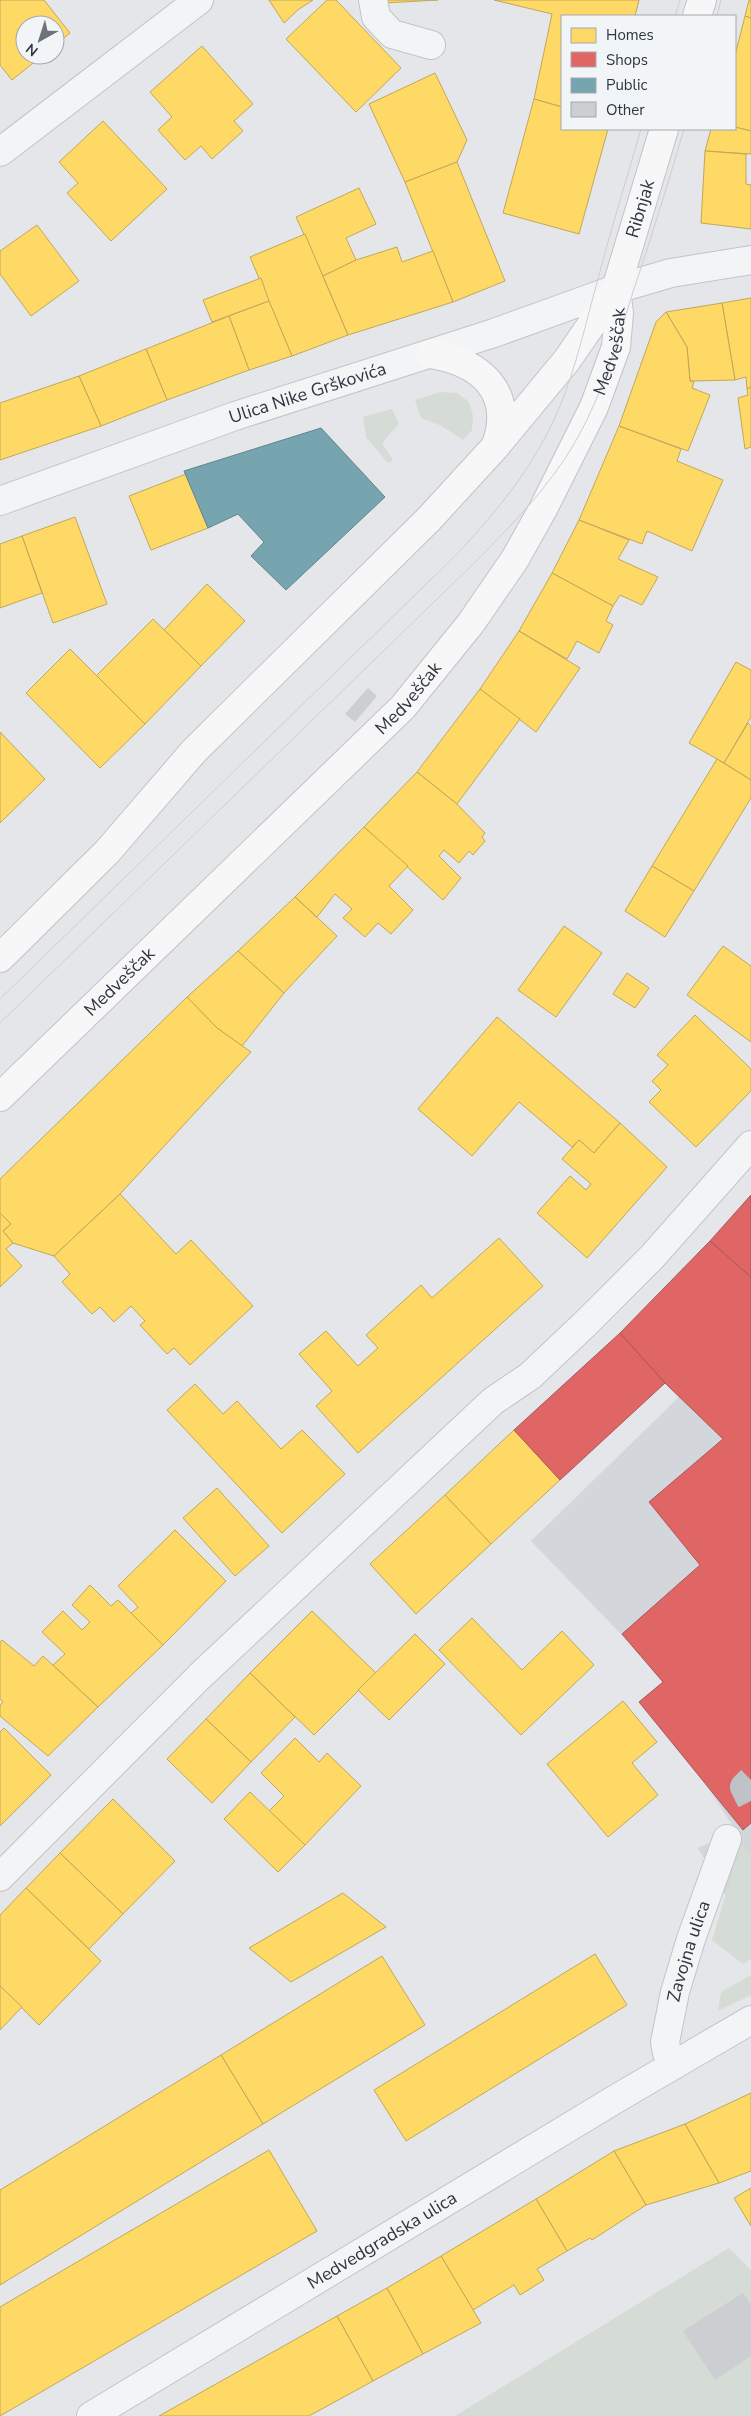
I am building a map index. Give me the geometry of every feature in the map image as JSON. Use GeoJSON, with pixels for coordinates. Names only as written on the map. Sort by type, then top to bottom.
{"type":"FeatureCollection","features":[{"type":"Feature","properties":{"kind":"main road"},"geometry":{"type":"LineString","coordinates":[[697,15],[702,0]]}},
{"type":"Feature","properties":{"kind":"main road","name":"Ribnjak"},"geometry":{"type":"LineString","coordinates":[[616,289],[664,130]]}},
{"type":"Feature","properties":{"kind":"main road","name":"Medveščak"},"geometry":{"type":"LineString","coordinates":[[0,958],[107,852],[207,738],[423,525],[495,447],[581,342],[616,289]]}},
{"type":"Feature","properties":{"kind":"main road","name":"Medveščak"},"geometry":{"type":"LineString","coordinates":[[0,1097],[403,707],[471,622],[515,559],[544,509],[594,407],[616,347],[620,313],[616,289]]}},
{"type":"Feature","properties":{"kind":"main road"},"geometry":{"type":"LineString","coordinates":[[430,354],[452,357],[481,374],[491,384],[502,411],[502,428],[495,447]]}},
{"type":"Feature","properties":{"kind":"street"},"geometry":{"type":"LineString","coordinates":[[0,152],[199,0]]}},
{"type":"Feature","properties":{"kind":"street"},"geometry":{"type":"LineString","coordinates":[[373,0],[376,17],[392,34],[430,45]]}},
{"type":"Feature","properties":{"kind":"street","name":"Ulica Nike Grškovića"},"geometry":{"type":"LineString","coordinates":[[0,501],[235,416],[541,318],[616,289],[671,273],[751,260]]}},
{"type":"Feature","properties":{"kind":"street"},"geometry":{"type":"LineString","coordinates":[[0,1876],[214,1662],[493,1401],[530,1376],[584,1325],[652,1257],[751,1145]]}},
{"type":"Feature","properties":{"kind":"street","name":"Zavojna ulica"},"geometry":{"type":"LineString","coordinates":[[674,2065],[667,2053],[665,2042],[675,1992],[691,1939],[727,1839]]}},
{"type":"Feature","properties":{"kind":"street","name":"Medvedgradska ulica"},"geometry":{"type":"LineString","coordinates":[[91,2416],[751,2020]]}},
{"type":"Feature","properties":{"kind":"shaded area"},"geometry":{"type":"Polygon","coordinates":[[[441,392],[457,393],[469,402],[473,416],[472,430],[463,440],[442,426],[421,418],[415,400],[441,392]]]}},
{"type":"Feature","properties":{"kind":"shaded area"},"geometry":{"type":"Polygon","coordinates":[[[392,409],[399,424],[382,443],[393,460],[388,463],[366,437],[363,417],[392,409]]]}},
{"type":"Feature","properties":{"kind":"shaded area"},"geometry":{"type":"Polygon","coordinates":[[[710,1241],[751,1277],[751,1939],[698,1848],[736,1831],[682,1748],[663,1682],[621,1634],[531,1541],[679,1397],[620,1333],[710,1241]]]}},
{"type":"Feature","properties":{"kind":"shaded area"},"geometry":{"type":"Polygon","coordinates":[[[741,1844],[751,1858],[751,1959],[743,1964],[712,1940],[741,1844]]]}},
{"type":"Feature","properties":{"kind":"shaded area"},"geometry":{"type":"Polygon","coordinates":[[[751,1975],[751,1995],[718,2011],[721,1992],[751,1975]]]}},
{"type":"Feature","properties":{"kind":"shaded area"},"geometry":{"type":"Polygon","coordinates":[[[729,2248],[751,2270],[751,2416],[455,2416],[729,2248]]]}},
{"type":"Feature","properties":{"kind":"building: Homes"},"geometry":{"type":"Polygon","coordinates":[[[0,0],[44,0],[56,15],[15,15],[15,65],[31,65],[12,80],[0,65],[0,0]]]}},
{"type":"Feature","properties":{"kind":"building: Homes"},"geometry":{"type":"Polygon","coordinates":[[[269,0],[313,0],[299,9],[284,23],[269,0]]]}},
{"type":"Feature","properties":{"kind":"building: Homes"},"geometry":{"type":"Polygon","coordinates":[[[327,0],[336,0],[401,68],[356,112],[286,39],[327,0]]]}},
{"type":"Feature","properties":{"kind":"building: Homes"},"geometry":{"type":"Polygon","coordinates":[[[384,0],[438,0],[384,3],[384,0]]]}},
{"type":"Feature","properties":{"kind":"building: Homes"},"geometry":{"type":"Polygon","coordinates":[[[494,0],[639,0],[635,15],[561,15],[561,107],[534,99],[552,14],[494,0]]]}},
{"type":"Feature","properties":{"kind":"building: Homes"},"geometry":{"type":"Polygon","coordinates":[[[749,0],[751,0],[751,18],[745,16],[749,0]]]}},
{"type":"Feature","properties":{"kind":"building: Homes"},"geometry":{"type":"Polygon","coordinates":[[[745,16],[751,18],[751,131],[736,127],[736,51],[745,16]]]}},
{"type":"Feature","properties":{"kind":"building: Homes"},"geometry":{"type":"Polygon","coordinates":[[[65,27],[70,33],[65,37],[65,27]]]}},
{"type":"Feature","properties":{"kind":"building: Homes"},"geometry":{"type":"Polygon","coordinates":[[[202,46],[253,104],[234,121],[243,131],[212,159],[201,146],[185,160],[158,130],[172,117],[150,92],[202,46]]]}},
{"type":"Feature","properties":{"kind":"building: Homes"},"geometry":{"type":"Polygon","coordinates":[[[435,73],[467,140],[457,162],[405,182],[369,104],[435,73]]]}},
{"type":"Feature","properties":{"kind":"building: Homes"},"geometry":{"type":"Polygon","coordinates":[[[534,99],[561,107],[561,130],[608,130],[579,234],[503,213],[534,99]]]}},
{"type":"Feature","properties":{"kind":"building: Homes"},"geometry":{"type":"Polygon","coordinates":[[[103,121],[167,189],[111,241],[67,193],[78,183],[59,162],[103,121]]]}},
{"type":"Feature","properties":{"kind":"building: Homes"},"geometry":{"type":"Polygon","coordinates":[[[736,127],[751,131],[751,154],[705,151],[711,130],[736,130],[736,127]]]}},
{"type":"Feature","properties":{"kind":"building: Homes"},"geometry":{"type":"Polygon","coordinates":[[[705,151],[746,154],[746,184],[751,185],[751,229],[701,223],[705,151]]]}},
{"type":"Feature","properties":{"kind":"building: Homes"},"geometry":{"type":"Polygon","coordinates":[[[457,162],[505,281],[453,302],[405,182],[457,162]]]}},
{"type":"Feature","properties":{"kind":"building: Homes"},"geometry":{"type":"Polygon","coordinates":[[[359,188],[376,224],[346,238],[356,260],[323,276],[296,217],[359,188]]]}},
{"type":"Feature","properties":{"kind":"building: Homes"},"geometry":{"type":"Polygon","coordinates":[[[37,225],[79,281],[31,316],[0,274],[0,251],[37,225]]]}},
{"type":"Feature","properties":{"kind":"building: Homes"},"geometry":{"type":"Polygon","coordinates":[[[305,234],[348,335],[292,356],[250,257],[305,234]]]}},
{"type":"Feature","properties":{"kind":"building: Homes"},"geometry":{"type":"Polygon","coordinates":[[[397,247],[402,262],[433,251],[453,302],[348,335],[323,276],[356,260],[397,247]]]}},
{"type":"Feature","properties":{"kind":"building: Homes"},"geometry":{"type":"Polygon","coordinates":[[[261,278],[269,301],[212,322],[203,300],[261,278]]]}},
{"type":"Feature","properties":{"kind":"building: Homes"},"geometry":{"type":"Polygon","coordinates":[[[751,298],[751,387],[747,389],[746,377],[735,380],[722,303],[751,298]]]}},
{"type":"Feature","properties":{"kind":"building: Homes"},"geometry":{"type":"Polygon","coordinates":[[[269,301],[292,356],[249,370],[229,316],[269,301]]]}},
{"type":"Feature","properties":{"kind":"building: Homes"},"geometry":{"type":"Polygon","coordinates":[[[722,303],[735,380],[690,381],[687,347],[666,312],[722,303]]]}},
{"type":"Feature","properties":{"kind":"building: Homes"},"geometry":{"type":"Polygon","coordinates":[[[666,312],[687,347],[690,381],[694,382],[692,388],[710,395],[688,451],[619,426],[656,322],[666,312]]]}},
{"type":"Feature","properties":{"kind":"building: Homes"},"geometry":{"type":"Polygon","coordinates":[[[229,316],[249,370],[167,400],[146,349],[229,316]]]}},
{"type":"Feature","properties":{"kind":"building: Homes"},"geometry":{"type":"Polygon","coordinates":[[[146,349],[167,400],[101,426],[79,376],[146,349]]]}},
{"type":"Feature","properties":{"kind":"building: Homes"},"geometry":{"type":"Polygon","coordinates":[[[79,376],[101,426],[0,460],[0,403],[79,376]]]}},
{"type":"Feature","properties":{"kind":"building: Homes"},"geometry":{"type":"Polygon","coordinates":[[[751,387],[751,447],[745,449],[738,398],[748,395],[747,389],[751,387]]]}},
{"type":"Feature","properties":{"kind":"building: Homes"},"geometry":{"type":"Polygon","coordinates":[[[619,426],[681,449],[677,461],[723,480],[692,551],[647,531],[642,544],[579,520],[619,426]]]}},
{"type":"Feature","properties":{"kind":"building: Homes"},"geometry":{"type":"Polygon","coordinates":[[[186,474],[208,528],[151,550],[129,496],[186,474]]]}},
{"type":"Feature","properties":{"kind":"building: Homes"},"geometry":{"type":"Polygon","coordinates":[[[75,517],[107,604],[53,623],[22,536],[75,517]]]}},
{"type":"Feature","properties":{"kind":"building: Homes"},"geometry":{"type":"Polygon","coordinates":[[[579,520],[629,540],[618,559],[658,577],[642,605],[620,595],[613,606],[552,573],[579,520]]]}},
{"type":"Feature","properties":{"kind":"building: Homes"},"geometry":{"type":"Polygon","coordinates":[[[22,536],[42,593],[0,608],[0,544],[22,536]]]}},
{"type":"Feature","properties":{"kind":"building: Homes"},"geometry":{"type":"Polygon","coordinates":[[[552,573],[613,606],[606,621],[613,625],[599,653],[577,641],[567,659],[519,631],[552,573]]]}},
{"type":"Feature","properties":{"kind":"building: Homes"},"geometry":{"type":"Polygon","coordinates":[[[207,584],[245,621],[201,666],[164,630],[207,584]]]}},
{"type":"Feature","properties":{"kind":"building: Homes"},"geometry":{"type":"Polygon","coordinates":[[[153,619],[201,666],[145,724],[96,676],[153,619]]]}},
{"type":"Feature","properties":{"kind":"building: Homes"},"geometry":{"type":"Polygon","coordinates":[[[519,631],[580,668],[536,732],[480,689],[519,631]]]}},
{"type":"Feature","properties":{"kind":"building: Homes"},"geometry":{"type":"Polygon","coordinates":[[[70,649],[145,724],[100,768],[26,693],[70,649]]]}},
{"type":"Feature","properties":{"kind":"building: Homes"},"geometry":{"type":"Polygon","coordinates":[[[736,662],[751,670],[751,717],[724,763],[689,743],[736,662]]]}},
{"type":"Feature","properties":{"kind":"building: Homes"},"geometry":{"type":"Polygon","coordinates":[[[480,689],[520,719],[457,804],[417,772],[480,689]]]}},
{"type":"Feature","properties":{"kind":"building: Homes"},"geometry":{"type":"Polygon","coordinates":[[[748,723],[751,726],[751,780],[724,763],[748,723]]]}},
{"type":"Feature","properties":{"kind":"building: Homes"},"geometry":{"type":"Polygon","coordinates":[[[0,732],[45,779],[0,823],[0,732]]]}},
{"type":"Feature","properties":{"kind":"building: Homes"},"geometry":{"type":"Polygon","coordinates":[[[717,759],[751,780],[751,798],[694,891],[652,866],[717,759]]]}},
{"type":"Feature","properties":{"kind":"building: Homes"},"geometry":{"type":"Polygon","coordinates":[[[417,772],[457,804],[485,833],[482,837],[485,841],[473,855],[469,851],[459,863],[444,850],[439,856],[461,878],[443,900],[364,827],[417,772]]]}},
{"type":"Feature","properties":{"kind":"building: Homes"},"geometry":{"type":"Polygon","coordinates":[[[364,827],[408,866],[389,886],[413,910],[391,934],[378,923],[365,937],[343,918],[352,909],[335,894],[317,917],[295,897],[364,827]]]}},
{"type":"Feature","properties":{"kind":"building: Homes"},"geometry":{"type":"Polygon","coordinates":[[[652,866],[694,891],[665,937],[625,911],[652,866]]]}},
{"type":"Feature","properties":{"kind":"building: Homes"},"geometry":{"type":"Polygon","coordinates":[[[295,897],[337,936],[284,993],[238,951],[295,897]]]}},
{"type":"Feature","properties":{"kind":"building: Homes"},"geometry":{"type":"Polygon","coordinates":[[[564,926],[602,953],[556,1017],[518,990],[564,926]]]}},
{"type":"Feature","properties":{"kind":"building: Homes"},"geometry":{"type":"Polygon","coordinates":[[[723,946],[751,966],[751,1042],[687,995],[723,946]]]}},
{"type":"Feature","properties":{"kind":"building: Homes"},"geometry":{"type":"Polygon","coordinates":[[[238,951],[284,993],[242,1046],[217,1028],[187,997],[238,951]]]}},
{"type":"Feature","properties":{"kind":"building: Homes"},"geometry":{"type":"Polygon","coordinates":[[[627,973],[649,988],[635,1008],[613,994],[627,973]]]}},
{"type":"Feature","properties":{"kind":"building: Homes"},"geometry":{"type":"Polygon","coordinates":[[[187,997],[217,1028],[251,1052],[120,1194],[54,1256],[13,1243],[3,1231],[11,1224],[0,1213],[0,1179],[187,997]]]}},
{"type":"Feature","properties":{"kind":"building: Homes"},"geometry":{"type":"Polygon","coordinates":[[[695,1015],[751,1069],[751,1091],[696,1147],[649,1102],[661,1090],[652,1081],[668,1065],[657,1055],[695,1015]]]}},
{"type":"Feature","properties":{"kind":"building: Homes"},"geometry":{"type":"Polygon","coordinates":[[[497,1017],[620,1123],[594,1153],[579,1140],[572,1147],[519,1102],[472,1156],[418,1109],[497,1017]]]}},
{"type":"Feature","properties":{"kind":"building: Homes"},"geometry":{"type":"Polygon","coordinates":[[[620,1123],[667,1167],[587,1258],[537,1213],[570,1176],[586,1190],[591,1184],[562,1159],[579,1140],[594,1153],[620,1123]]]}},
{"type":"Feature","properties":{"kind":"building: Homes"},"geometry":{"type":"Polygon","coordinates":[[[120,1194],[176,1254],[191,1240],[253,1306],[190,1365],[174,1348],[167,1354],[140,1325],[145,1321],[131,1306],[114,1322],[100,1307],[92,1314],[62,1282],[70,1274],[54,1256],[120,1194]]]}},
{"type":"Feature","properties":{"kind":"building: Homes"},"geometry":{"type":"Polygon","coordinates":[[[0,1213],[11,1224],[3,1231],[13,1243],[6,1249],[22,1266],[0,1287],[0,1213]]]}},
{"type":"Feature","properties":{"kind":"building: Homes"},"geometry":{"type":"Polygon","coordinates":[[[499,1238],[543,1286],[358,1453],[316,1406],[332,1391],[299,1354],[326,1331],[358,1366],[378,1348],[366,1335],[421,1285],[432,1298],[499,1238]]]}},
{"type":"Feature","properties":{"kind":"building: Homes"},"geometry":{"type":"Polygon","coordinates":[[[195,1384],[223,1414],[237,1401],[281,1449],[302,1430],[345,1474],[282,1533],[167,1410],[195,1384]]]}},
{"type":"Feature","properties":{"kind":"building: Homes"},"geometry":{"type":"Polygon","coordinates":[[[514,1430],[560,1480],[491,1544],[445,1495],[514,1430]]]}},
{"type":"Feature","properties":{"kind":"building: Homes"},"geometry":{"type":"Polygon","coordinates":[[[217,1488],[269,1546],[235,1576],[183,1518],[217,1488]]]}},
{"type":"Feature","properties":{"kind":"building: Homes"},"geometry":{"type":"Polygon","coordinates":[[[445,1495],[491,1544],[416,1614],[370,1564],[445,1495]]]}},
{"type":"Feature","properties":{"kind":"building: Homes"},"geometry":{"type":"Polygon","coordinates":[[[175,1530],[226,1581],[163,1645],[131,1613],[138,1607],[118,1586],[175,1530]]]}},
{"type":"Feature","properties":{"kind":"building: Homes"},"geometry":{"type":"Polygon","coordinates":[[[90,1585],[111,1606],[118,1600],[163,1645],[98,1707],[53,1665],[65,1654],[42,1632],[63,1611],[82,1630],[90,1622],[72,1605],[90,1585]]]}},
{"type":"Feature","properties":{"kind":"building: Homes"},"geometry":{"type":"Polygon","coordinates":[[[312,1611],[376,1673],[314,1735],[250,1673],[312,1611]]]}},
{"type":"Feature","properties":{"kind":"building: Homes"},"geometry":{"type":"Polygon","coordinates":[[[472,1618],[522,1670],[562,1631],[594,1665],[521,1735],[439,1650],[472,1618]]]}},
{"type":"Feature","properties":{"kind":"building: Homes"},"geometry":{"type":"Polygon","coordinates":[[[415,1634],[445,1664],[389,1720],[358,1690],[415,1634]]]}},
{"type":"Feature","properties":{"kind":"building: Homes"},"geometry":{"type":"Polygon","coordinates":[[[2,1640],[34,1666],[43,1656],[98,1707],[48,1756],[0,1716],[0,1705],[3,1702],[0,1699],[0,1642],[2,1640]]]}},
{"type":"Feature","properties":{"kind":"building: Homes"},"geometry":{"type":"Polygon","coordinates":[[[250,1673],[295,1717],[251,1762],[206,1719],[250,1673]]]}},
{"type":"Feature","properties":{"kind":"building: Homes"},"geometry":{"type":"Polygon","coordinates":[[[623,1701],[657,1742],[632,1763],[658,1795],[608,1837],[547,1764],[623,1701]]]}},
{"type":"Feature","properties":{"kind":"building: Homes"},"geometry":{"type":"Polygon","coordinates":[[[206,1719],[251,1762],[212,1803],[167,1759],[206,1719]]]}},
{"type":"Feature","properties":{"kind":"building: Homes"},"geometry":{"type":"Polygon","coordinates":[[[4,1728],[51,1775],[0,1826],[0,1732],[4,1728]]]}},
{"type":"Feature","properties":{"kind":"building: Homes"},"geometry":{"type":"Polygon","coordinates":[[[295,1738],[319,1762],[327,1753],[361,1786],[305,1845],[269,1811],[284,1796],[261,1773],[295,1738]]]}},
{"type":"Feature","properties":{"kind":"building: Homes"},"geometry":{"type":"Polygon","coordinates":[[[250,1792],[305,1845],[278,1872],[224,1819],[250,1792]]]}},
{"type":"Feature","properties":{"kind":"building: Homes"},"geometry":{"type":"Polygon","coordinates":[[[113,1799],[175,1861],[123,1914],[60,1853],[113,1799]]]}},
{"type":"Feature","properties":{"kind":"building: Homes"},"geometry":{"type":"Polygon","coordinates":[[[60,1853],[123,1914],[89,1949],[26,1888],[60,1853]]]}},
{"type":"Feature","properties":{"kind":"building: Homes"},"geometry":{"type":"Polygon","coordinates":[[[26,1888],[101,1961],[39,2025],[0,1986],[0,1915],[26,1888]]]}},
{"type":"Feature","properties":{"kind":"building: Homes"},"geometry":{"type":"Polygon","coordinates":[[[343,1893],[386,1927],[291,1982],[249,1948],[343,1893]]]}},
{"type":"Feature","properties":{"kind":"building: Homes"},"geometry":{"type":"Polygon","coordinates":[[[595,1954],[627,2005],[406,2141],[374,2090],[595,1954]]]}},
{"type":"Feature","properties":{"kind":"building: Homes"},"geometry":{"type":"Polygon","coordinates":[[[382,1956],[425,2025],[263,2124],[221,2055],[382,1956]]]}},
{"type":"Feature","properties":{"kind":"building: Homes"},"geometry":{"type":"Polygon","coordinates":[[[0,1986],[22,2007],[0,2030],[0,1986]]]}},
{"type":"Feature","properties":{"kind":"building: Homes"},"geometry":{"type":"Polygon","coordinates":[[[221,2055],[263,2124],[0,2285],[0,2190],[221,2055]]]}},
{"type":"Feature","properties":{"kind":"building: Homes"},"geometry":{"type":"Polygon","coordinates":[[[751,2093],[751,2171],[719,2183],[685,2124],[751,2093]]]}},
{"type":"Feature","properties":{"kind":"building: Homes"},"geometry":{"type":"Polygon","coordinates":[[[685,2124],[719,2183],[646,2205],[614,2151],[685,2124]]]}},
{"type":"Feature","properties":{"kind":"building: Homes"},"geometry":{"type":"Polygon","coordinates":[[[269,2150],[317,2231],[0,2416],[0,2307],[269,2150]]]}},
{"type":"Feature","properties":{"kind":"building: Homes"},"geometry":{"type":"Polygon","coordinates":[[[614,2151],[646,2205],[592,2240],[590,2238],[567,2251],[536,2199],[614,2151]]]}},
{"type":"Feature","properties":{"kind":"building: Homes"},"geometry":{"type":"Polygon","coordinates":[[[751,2188],[751,2226],[734,2198],[751,2188]]]}},
{"type":"Feature","properties":{"kind":"building: Homes"},"geometry":{"type":"Polygon","coordinates":[[[536,2199],[567,2251],[537,2269],[544,2280],[520,2295],[514,2285],[473,2310],[441,2256],[536,2199]]]}},
{"type":"Feature","properties":{"kind":"building: Homes"},"geometry":{"type":"Polygon","coordinates":[[[441,2256],[481,2323],[423,2354],[387,2288],[441,2256]]]}},
{"type":"Feature","properties":{"kind":"building: Homes"},"geometry":{"type":"Polygon","coordinates":[[[387,2288],[423,2354],[373,2381],[337,2316],[387,2288]]]}},
{"type":"Feature","properties":{"kind":"building: Homes"},"geometry":{"type":"Polygon","coordinates":[[[337,2316],[373,2381],[309,2416],[159,2416],[337,2316]]]}},
{"type":"Feature","properties":{"kind":"building: Shops"},"geometry":{"type":"Polygon","coordinates":[[[751,1195],[751,1277],[710,1241],[751,1195]]]}},
{"type":"Feature","properties":{"kind":"building: Shops"},"geometry":{"type":"Polygon","coordinates":[[[710,1241],[751,1277],[751,1823],[743,1830],[639,1702],[663,1682],[622,1634],[700,1565],[649,1502],[723,1439],[665,1383],[620,1333],[710,1241]]]}},
{"type":"Feature","properties":{"kind":"building: Shops"},"geometry":{"type":"Polygon","coordinates":[[[620,1333],[665,1383],[560,1480],[514,1430],[620,1333]]]}},
{"type":"Feature","properties":{"kind":"building: Public"},"geometry":{"type":"Polygon","coordinates":[[[321,428],[385,497],[286,590],[251,556],[264,542],[238,514],[208,528],[184,471],[321,428]]]}},
{"type":"Feature","properties":{"kind":"building: Other"},"geometry":{"type":"Polygon","coordinates":[[[368,688],[377,696],[355,722],[345,714],[368,688]]]}},
{"type":"Feature","properties":{"kind":"building: Other"},"geometry":{"type":"Polygon","coordinates":[[[743,2293],[751,2305],[751,2356],[715,2380],[683,2331],[743,2293]]]}},
{"type":"Feature","properties":{"kind":"tunnel"},"geometry":{"type":"LineString","coordinates":[[751,1780],[744,1787],[751,1801]]}},
{"type":"Feature","properties":{"kind":"tram line"},"geometry":{"type":"LineString","coordinates":[[675,15],[680,0]]}},
{"type":"Feature","properties":{"kind":"tram line"},"geometry":{"type":"LineString","coordinates":[[717,15],[721,0]]}},
{"type":"Feature","properties":{"kind":"tram line"},"geometry":{"type":"LineString","coordinates":[[0,999],[454,557],[494,512],[518,481],[540,448],[557,413],[571,377],[641,130]]}},
{"type":"Feature","properties":{"kind":"tram line"},"geometry":{"type":"LineString","coordinates":[[0,1023],[469,568],[519,516],[554,475],[587,420],[604,379],[653,231],[684,130]]}}]}
